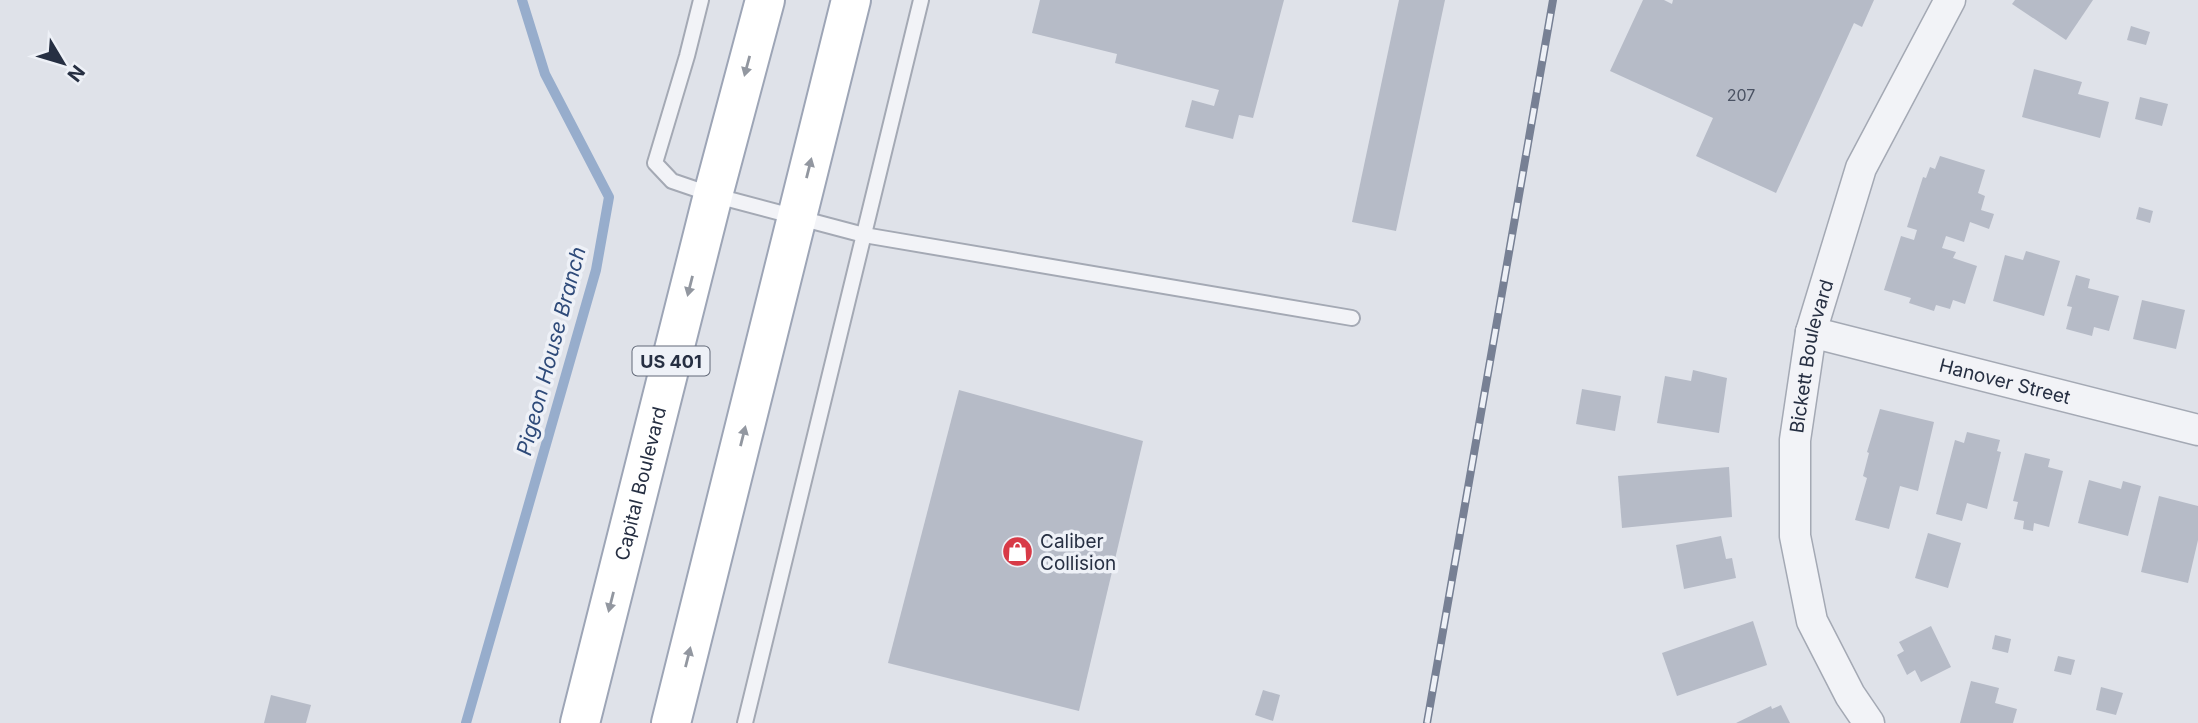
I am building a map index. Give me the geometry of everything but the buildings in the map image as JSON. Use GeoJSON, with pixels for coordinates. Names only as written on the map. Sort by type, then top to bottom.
{"type":"FeatureCollection","features":[{"type":"Feature","properties":{"kind":"main road","name":"Capital Boulevard"},"geometry":{"type":"LineString","coordinates":[[580,723],[765,0]]}},
{"type":"Feature","properties":{"kind":"main road"},"geometry":{"type":"LineString","coordinates":[[671,723],[851,0]]}},
{"type":"Feature","properties":{"kind":"street","name":"Bickett Boulevard"},"geometry":{"type":"LineString","coordinates":[[1869,723],[1850,695],[1812,621],[1795,536],[1795,440],[1811,332],[1861,168],[1950,0]]}},
{"type":"Feature","properties":{"kind":"street","name":"Hanover Street"},"geometry":{"type":"LineString","coordinates":[[1811,332],[2198,430]]}},
{"type":"Feature","properties":{"kind":"lane"},"geometry":{"type":"LineString","coordinates":[[701,0],[655,163],[672,181],[713,195],[864,235],[1352,318]]}},
{"type":"Feature","properties":{"kind":"lane"},"geometry":{"type":"LineString","coordinates":[[745,723],[921,0]]}},
{"type":"Feature","properties":{"kind":"waterway","name":"Pigeon House Branch"},"geometry":{"type":"LineString","coordinates":[[466,723],[596,270],[609,197],[545,74],[522,0]]}},
{"type":"Feature","properties":{"kind":"railway"},"geometry":{"type":"LineString","coordinates":[[1427,723],[1553,0]]}},
{"type":"Feature","properties":{"kind":"place","name":"Caliber Collision"},"geometry":{"type":"Point","coordinates":[1017,552]}}]}
